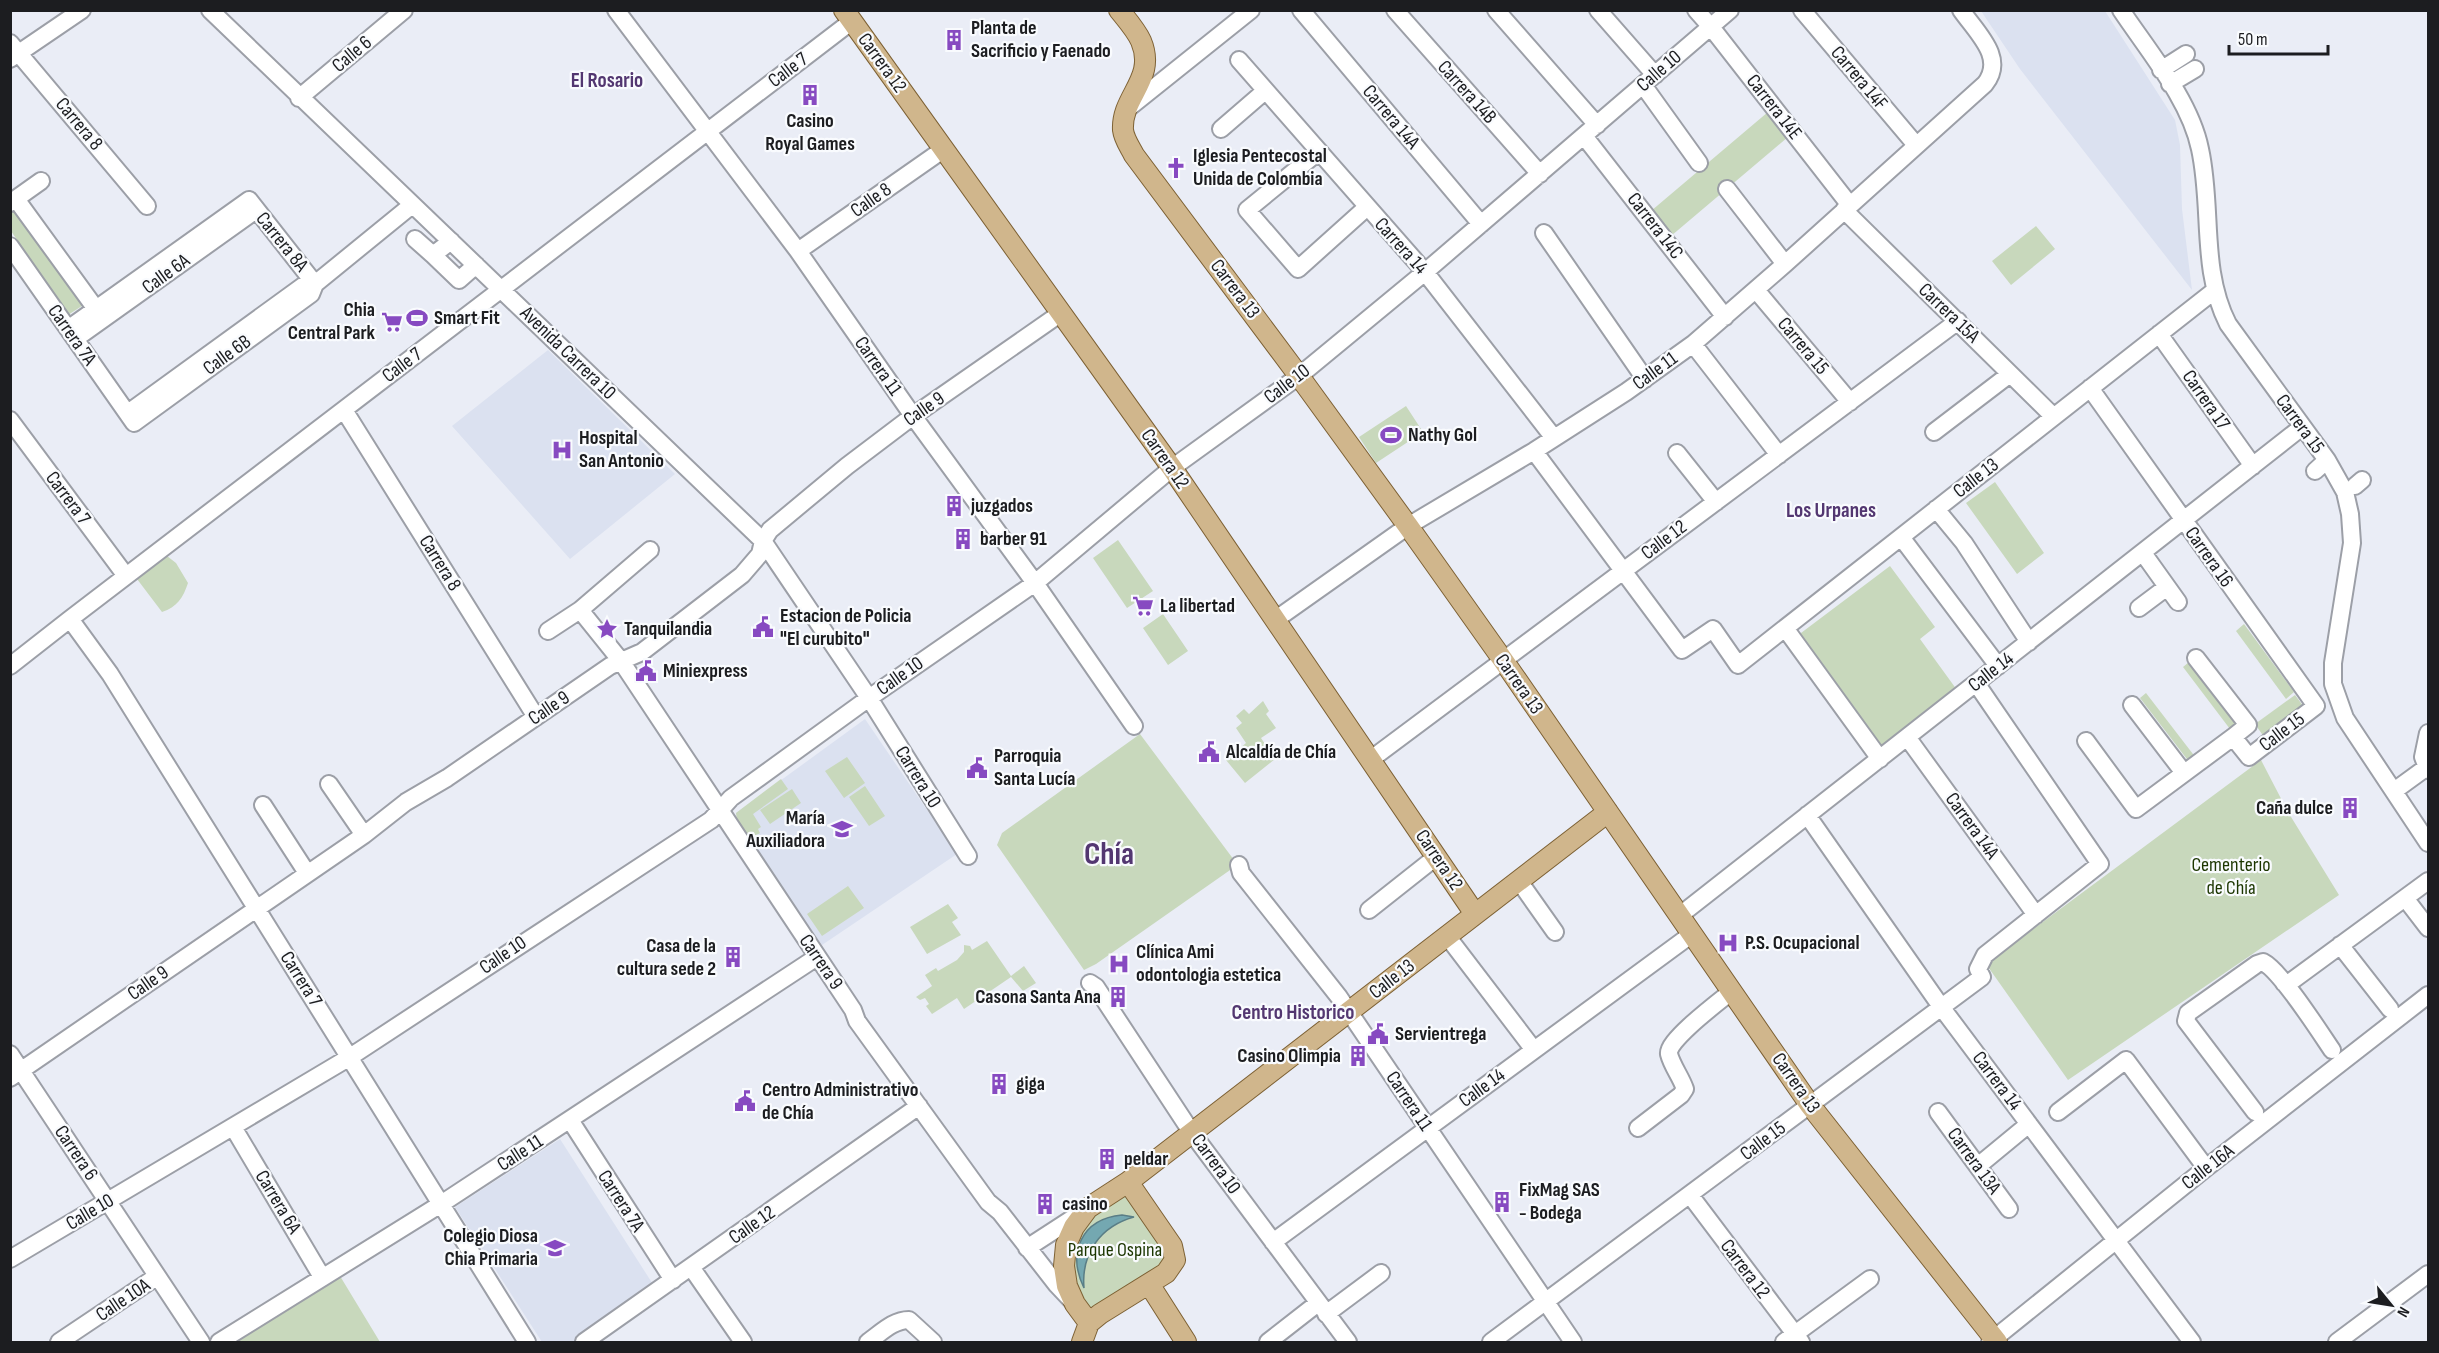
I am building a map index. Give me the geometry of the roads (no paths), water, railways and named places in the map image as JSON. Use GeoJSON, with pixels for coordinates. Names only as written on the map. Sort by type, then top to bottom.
{"type":"FeatureCollection","features":[{"type":"Feature","properties":{"kind":"main road"},"geometry":{"type":"LineString","coordinates":[[1119,10],[1141,42],[1146,62],[1138,88],[1125,111]]}},
{"type":"Feature","properties":{"kind":"main road","name":"Carrera 12"},"geometry":{"type":"LineString","coordinates":[[847,14],[1172,468],[1475,914]]}},
{"type":"Feature","properties":{"kind":"main road","name":"Carrera 13"},"geometry":{"type":"LineString","coordinates":[[1125,111],[1125,137],[1134,155],[1408,526],[1810,1105],[1994,1341]]}},
{"type":"Feature","properties":{"kind":"main road","name":"Calle 13"},"geometry":{"type":"LineString","coordinates":[[1089,1323],[1075,1304],[1064,1276],[1064,1256],[1074,1227],[1088,1208],[1128,1182],[1608,812]]}},
{"type":"Feature","properties":{"kind":"main road"},"geometry":{"type":"LineString","coordinates":[[1082,1342],[1089,1323],[1166,1273],[1175,1260],[1172,1246],[1128,1182]]}},
{"type":"Feature","properties":{"kind":"main road"},"geometry":{"type":"LineString","coordinates":[[1149,1284],[1186,1342]]}},
{"type":"Feature","properties":{"kind":"street"},"geometry":{"type":"LineString","coordinates":[[13,52],[82,10]]}},
{"type":"Feature","properties":{"kind":"street","name":"Avenida Carrera 10"},"geometry":{"type":"LineString","coordinates":[[210,10],[299,98],[502,289],[763,541],[869,698]]}},
{"type":"Feature","properties":{"kind":"street","name":"Calle 6"},"geometry":{"type":"LineString","coordinates":[[299,98],[404,10]]}},
{"type":"Feature","properties":{"kind":"street","name":"Carrera 11"},"geometry":{"type":"LineString","coordinates":[[615,10],[798,252],[913,416],[1035,583],[1134,726]]}},
{"type":"Feature","properties":{"kind":"street"},"geometry":{"type":"LineString","coordinates":[[1125,111],[1251,10]]}},
{"type":"Feature","properties":{"kind":"street","name":"Carrera 14A"},"geometry":{"type":"LineString","coordinates":[[1300,10],[1481,224]]}},
{"type":"Feature","properties":{"kind":"street","name":"Carrera 14B"},"geometry":{"type":"LineString","coordinates":[[1395,10],[1540,174]]}},
{"type":"Feature","properties":{"kind":"street","name":"Carrera 14C"},"geometry":{"type":"LineString","coordinates":[[1496,10],[1522,37],[1725,316]]}},
{"type":"Feature","properties":{"kind":"street"},"geometry":{"type":"LineString","coordinates":[[1598,10],[1649,80],[1699,163]]}},
{"type":"Feature","properties":{"kind":"street","name":"Carrera 14E"},"geometry":{"type":"LineString","coordinates":[[1696,10],[1847,207]]}},
{"type":"Feature","properties":{"kind":"street","name":"Calle 10"},"geometry":{"type":"LineString","coordinates":[[10,1259],[350,1057],[711,820],[731,798],[869,698],[1035,583],[1172,468],[1299,376],[1425,272],[1730,10]]}},
{"type":"Feature","properties":{"kind":"street","name":"Calle 11"},"geometry":{"type":"LineString","coordinates":[[1275,620],[1408,526],[1534,451],[1645,379],[1693,344],[1756,290],[1985,84],[1994,69],[1992,56],[1960,10]]}},
{"type":"Feature","properties":{"kind":"street","name":"Carrera 15"},"geometry":{"type":"LineString","coordinates":[[2121,10],[2166,77],[2190,118],[2200,148],[2214,291],[2228,324],[2302,427],[2321,466],[2344,492],[2350,514],[2352,543],[2333,663],[2333,684],[2339,704],[2353,731],[2428,843]]}},
{"type":"Feature","properties":{"kind":"street","name":"Carrera 14F"},"geometry":{"type":"LineString","coordinates":[[1808,13],[1916,145]]}},
{"type":"Feature","properties":{"kind":"street","name":"Calle 7"},"geometry":{"type":"LineString","coordinates":[[10,666],[708,131],[847,14]]}},
{"type":"Feature","properties":{"kind":"street","name":"Carrera 8"},"geometry":{"type":"LineString","coordinates":[[13,52],[147,206]]}},
{"type":"Feature","properties":{"kind":"street"},"geometry":{"type":"LineString","coordinates":[[2166,77],[2186,54]]}},
{"type":"Feature","properties":{"kind":"street","name":"Carrera 14"},"geometry":{"type":"LineString","coordinates":[[1239,60],[1366,208],[1425,272],[1554,438]]}},
{"type":"Feature","properties":{"kind":"street"},"geometry":{"type":"LineString","coordinates":[[2166,77],[2195,69]]}},
{"type":"Feature","properties":{"kind":"street"},"geometry":{"type":"LineString","coordinates":[[1221,129],[1265,91]]}},
{"type":"Feature","properties":{"kind":"street","name":"Calle 8"},"geometry":{"type":"LineString","coordinates":[[798,252],[944,149]]}},
{"type":"Feature","properties":{"kind":"street"},"geometry":{"type":"LineString","coordinates":[[1318,152],[1247,210],[1298,269],[1366,208]]}},
{"type":"Feature","properties":{"kind":"street"},"geometry":{"type":"LineString","coordinates":[[13,201],[41,182]]}},
{"type":"Feature","properties":{"kind":"street"},"geometry":{"type":"LineString","coordinates":[[1726,189],[1785,264]]}},
{"type":"Feature","properties":{"kind":"street","name":"Carrera 7A"},"geometry":{"type":"LineString","coordinates":[[13,201],[96,309]]}},
{"type":"Feature","properties":{"kind":"street","name":"Calle 6A"},"geometry":{"type":"LineString","coordinates":[[71,334],[96,309],[253,205]]}},
{"type":"Feature","properties":{"kind":"street","name":"Calle 6A"},"geometry":{"type":"LineString","coordinates":[[71,334],[253,205]]}},
{"type":"Feature","properties":{"kind":"street","name":"Carrera 8A"},"geometry":{"type":"LineString","coordinates":[[253,205],[315,284]]}},
{"type":"Feature","properties":{"kind":"street","name":"Calle 6B"},"geometry":{"type":"LineString","coordinates":[[131,418],[311,294],[315,284],[412,205]]}},
{"type":"Feature","properties":{"kind":"street","name":"Carrera 15A"},"geometry":{"type":"LineString","coordinates":[[1847,207],[2053,416]]}},
{"type":"Feature","properties":{"kind":"street"},"geometry":{"type":"LineString","coordinates":[[1544,233],[1645,379]]}},
{"type":"Feature","properties":{"kind":"street"},"geometry":{"type":"LineString","coordinates":[[415,239],[459,280],[476,265]]}},
{"type":"Feature","properties":{"kind":"street"},"geometry":{"type":"LineString","coordinates":[[433,255],[451,241]]}},
{"type":"Feature","properties":{"kind":"street","name":"Carrera 7A"},"geometry":{"type":"LineString","coordinates":[[10,246],[131,418]]}},
{"type":"Feature","properties":{"kind":"street","name":"Carrera 15"},"geometry":{"type":"LineString","coordinates":[[1756,290],[1850,402]]}},
{"type":"Feature","properties":{"kind":"street","name":"Calle 13"},"geometry":{"type":"LineString","coordinates":[[1624,570],[1682,650],[1713,629],[1738,665],[2214,291]]}},
{"type":"Feature","properties":{"kind":"street","name":"Calle 9"},"geometry":{"type":"LineString","coordinates":[[16,1074],[364,835],[406,802],[621,662],[642,652],[742,575],[760,554],[763,541],[770,530],[847,466],[913,416],[1061,314]]}},
{"type":"Feature","properties":{"kind":"street","name":"Calle 12"},"geometry":{"type":"LineString","coordinates":[[1370,759],[1958,321]]}},
{"type":"Feature","properties":{"kind":"street","name":"Carrera 17"},"geometry":{"type":"LineString","coordinates":[[2159,334],[2253,466]]}},
{"type":"Feature","properties":{"kind":"street"},"geometry":{"type":"LineString","coordinates":[[1693,344],[1779,455]]}},
{"type":"Feature","properties":{"kind":"street"},"geometry":{"type":"LineString","coordinates":[[1934,432],[2010,374]]}},
{"type":"Feature","properties":{"kind":"street","name":"Carrera 16"},"geometry":{"type":"LineString","coordinates":[[2090,388],[2316,706]]}},
{"type":"Feature","properties":{"kind":"street","name":"Carrera 8"},"geometry":{"type":"LineString","coordinates":[[344,410],[536,717]]}},
{"type":"Feature","properties":{"kind":"street","name":"Carrera 7"},"geometry":{"type":"LineString","coordinates":[[10,420],[126,576]]}},
{"type":"Feature","properties":{"kind":"street","name":"Calle 14"},"geometry":{"type":"LineString","coordinates":[[1679,916],[2302,427]]}},
{"type":"Feature","properties":{"kind":"street"},"geometry":{"type":"LineString","coordinates":[[1534,451],[1624,570]]}},
{"type":"Feature","properties":{"kind":"street"},"geometry":{"type":"LineString","coordinates":[[1677,453],[1716,502]]}},
{"type":"Feature","properties":{"kind":"street"},"geometry":{"type":"LineString","coordinates":[[1936,509],[1964,543],[2029,642]]}},
{"type":"Feature","properties":{"kind":"street"},"geometry":{"type":"LineString","coordinates":[[1901,537],[1998,666]]}},
{"type":"Feature","properties":{"kind":"street"},"geometry":{"type":"LineString","coordinates":[[548,631],[580,610],[650,550]]}},
{"type":"Feature","properties":{"kind":"street"},"geometry":{"type":"LineString","coordinates":[[2143,553],[2178,602]]}},
{"type":"Feature","properties":{"kind":"street"},"geometry":{"type":"LineString","coordinates":[[2139,608],[2167,587]]}},
{"type":"Feature","properties":{"kind":"street","name":"Carrera 9"},"geometry":{"type":"LineString","coordinates":[[580,610],[621,662],[853,1011],[857,1021],[988,1202],[1000,1212],[1057,1286],[1075,1304]]}},
{"type":"Feature","properties":{"kind":"street","name":"Carrera 7"},"geometry":{"type":"LineString","coordinates":[[70,619],[111,674],[527,1342]]}},
{"type":"Feature","properties":{"kind":"street"},"geometry":{"type":"LineString","coordinates":[[1785,628],[1880,759]]}},
{"type":"Feature","properties":{"kind":"street"},"geometry":{"type":"LineString","coordinates":[[2086,741],[2136,809],[2248,725],[2196,658]]}},
{"type":"Feature","properties":{"kind":"street","name":"Calle 15"},"geometry":{"type":"LineString","coordinates":[[1491,1342],[1982,977],[1978,969],[1984,955],[2100,864],[1976,683]]}},
{"type":"Feature","properties":{"kind":"street","name":"Carrera 10"},"geometry":{"type":"LineString","coordinates":[[869,698],[968,856]]}},
{"type":"Feature","properties":{"kind":"street"},"geometry":{"type":"LineString","coordinates":[[2316,706],[2339,704]]}},
{"type":"Feature","properties":{"kind":"street"},"geometry":{"type":"LineString","coordinates":[[2132,705],[2184,773]]}},
{"type":"Feature","properties":{"kind":"street","name":"Calle 15"},"geometry":{"type":"LineString","coordinates":[[2232,737],[2248,757],[2316,706]]}},
{"type":"Feature","properties":{"kind":"street"},"geometry":{"type":"LineString","coordinates":[[2394,791],[2428,769],[2423,757],[2428,733]]}},
{"type":"Feature","properties":{"kind":"street","name":"Carrera 14A"},"geometry":{"type":"LineString","coordinates":[[1907,737],[2036,915]]}},
{"type":"Feature","properties":{"kind":"street"},"geometry":{"type":"LineString","coordinates":[[329,784],[364,835]]}},
{"type":"Feature","properties":{"kind":"street"},"geometry":{"type":"LineString","coordinates":[[263,806],[307,873]]}},
{"type":"Feature","properties":{"kind":"street","name":"Carrera 14"},"geometry":{"type":"LineString","coordinates":[[1807,815],[1942,1008],[2192,1342]]}},
{"type":"Feature","properties":{"kind":"street"},"geometry":{"type":"LineString","coordinates":[[1369,910],[1436,857]]}},
{"type":"Feature","properties":{"kind":"street","name":"Carrera 11"},"geometry":{"type":"LineString","coordinates":[[1239,866],[1241,873],[1349,1012],[1573,1342]]}},
{"type":"Feature","properties":{"kind":"street"},"geometry":{"type":"LineString","coordinates":[[2284,983],[2289,983],[2428,880]]}},
{"type":"Feature","properties":{"kind":"street"},"geometry":{"type":"LineString","coordinates":[[1519,881],[1555,932]]}},
{"type":"Feature","properties":{"kind":"street"},"geometry":{"type":"LineString","coordinates":[[2405,898],[2428,928]]}},
{"type":"Feature","properties":{"kind":"street","name":"Calle 14"},"geometry":{"type":"LineString","coordinates":[[1273,1242],[1692,934]]}},
{"type":"Feature","properties":{"kind":"street"},"geometry":{"type":"LineString","coordinates":[[1447,936],[1534,1050]]}},
{"type":"Feature","properties":{"kind":"street"},"geometry":{"type":"LineString","coordinates":[[2340,945],[2390,1010]]}},
{"type":"Feature","properties":{"kind":"street","name":"Calle 11"},"geometry":{"type":"LineString","coordinates":[[219,1342],[298,1297],[322,1277],[441,1204],[817,957]]}},
{"type":"Feature","properties":{"kind":"street"},"geometry":{"type":"LineString","coordinates":[[2255,1112],[2186,1021],[2185,1017],[2188,1012],[2263,962],[2268,964],[2284,983],[2332,1050]]}},
{"type":"Feature","properties":{"kind":"street","name":"Carrera 10"},"geometry":{"type":"LineString","coordinates":[[1090,982],[1096,987],[1192,1133],[1348,1342]]}},
{"type":"Feature","properties":{"kind":"street"},"geometry":{"type":"LineString","coordinates":[[1638,1128],[1681,1095],[1685,1089],[1669,1055],[1672,1044],[1732,991]]}},
{"type":"Feature","properties":{"kind":"street","name":"Calle 16A"},"geometry":{"type":"LineString","coordinates":[[1994,1341],[2206,1168],[2428,995]]}},
{"type":"Feature","properties":{"kind":"street","name":"Carrera 6"},"geometry":{"type":"LineString","coordinates":[[10,1054],[16,1074],[109,1201],[156,1277],[201,1342]]}},
{"type":"Feature","properties":{"kind":"street"},"geometry":{"type":"LineString","coordinates":[[2058,1112],[2126,1060],[2206,1168]]}},
{"type":"Feature","properties":{"kind":"street","name":"Calle 12"},"geometry":{"type":"LineString","coordinates":[[584,1342],[919,1106]]}},
{"type":"Feature","properties":{"kind":"street","name":"Carrera 13A"},"geometry":{"type":"LineString","coordinates":[[1938,1112],[2009,1209]]}},
{"type":"Feature","properties":{"kind":"street","name":"Carrera 7A"},"geometry":{"type":"LineString","coordinates":[[570,1120],[673,1280]]}},
{"type":"Feature","properties":{"kind":"street"},"geometry":{"type":"LineString","coordinates":[[1978,1166],[2029,1124]]}},
{"type":"Feature","properties":{"kind":"street","name":"Carrera 6A"},"geometry":{"type":"LineString","coordinates":[[233,1127],[322,1277]]}},
{"type":"Feature","properties":{"kind":"street","name":"Carrera 12"},"geometry":{"type":"LineString","coordinates":[[1690,1195],[1793,1340]]}},
{"type":"Feature","properties":{"kind":"street","name":"Calle 13"},"geometry":{"type":"LineString","coordinates":[[1027,1248],[1088,1208]]}},
{"type":"Feature","properties":{"kind":"street"},"geometry":{"type":"LineString","coordinates":[[691,1267],[743,1342]]}},
{"type":"Feature","properties":{"kind":"street"},"geometry":{"type":"LineString","coordinates":[[1268,1342],[1382,1273]]}},
{"type":"Feature","properties":{"kind":"street"},"geometry":{"type":"LineString","coordinates":[[2337,1342],[2428,1274]]}},
{"type":"Feature","properties":{"kind":"street","name":"Calle 10A"},"geometry":{"type":"LineString","coordinates":[[59,1342],[156,1277]]}},
{"type":"Feature","properties":{"kind":"street"},"geometry":{"type":"LineString","coordinates":[[1793,1340],[1870,1280]]}},
{"type":"Feature","properties":{"kind":"street"},"geometry":{"type":"LineString","coordinates":[[868,1342],[894,1323],[902,1320],[909,1320],[918,1336],[933,1342]]}},
{"type":"Feature","properties":{"kind":"water"},"geometry":{"type":"Polygon","coordinates":[[[1122,1215],[1134,1217],[1112,1227],[1096,1243],[1086,1263],[1084,1288],[1077,1262],[1081,1240],[1096,1223],[1122,1215]]]}},
{"type":"Feature","properties":{"kind":"place","name":"Planta de Sacrificio y Faenado"},"geometry":{"type":"Point","coordinates":[954,40]}},
{"type":"Feature","properties":{"kind":"place","name":"Casino Royal Games"},"geometry":{"type":"Point","coordinates":[810,95]}},
{"type":"Feature","properties":{"kind":"place","name":"Iglesia Pentecostal Unida de Colombia"},"geometry":{"type":"Point","coordinates":[1176,168]}},
{"type":"Feature","properties":{"kind":"place","name":"Smart Fit"},"geometry":{"type":"Point","coordinates":[417,318]}},
{"type":"Feature","properties":{"kind":"place","name":"Chia Central Park"},"geometry":{"type":"Point","coordinates":[392,322]}},
{"type":"Feature","properties":{"kind":"place","name":"Nathy Gol"},"geometry":{"type":"Point","coordinates":[1391,435]}},
{"type":"Feature","properties":{"kind":"place","name":"Hospital San Antonio"},"geometry":{"type":"Point","coordinates":[562,450]}},
{"type":"Feature","properties":{"kind":"place","name":"juzgados"},"geometry":{"type":"Point","coordinates":[954,506]}},
{"type":"Feature","properties":{"kind":"place","name":"barber 91"},"geometry":{"type":"Point","coordinates":[963,539]}},
{"type":"Feature","properties":{"kind":"place","name":"La libertad"},"geometry":{"type":"Point","coordinates":[1143,606]}},
{"type":"Feature","properties":{"kind":"place","name":"Estacion de Policia \"El curubito\""},"geometry":{"type":"Point","coordinates":[763,627]}},
{"type":"Feature","properties":{"kind":"place","name":"Tanquilandia"},"geometry":{"type":"Point","coordinates":[607,629]}},
{"type":"Feature","properties":{"kind":"place","name":"Miniexpress"},"geometry":{"type":"Point","coordinates":[646,671]}},
{"type":"Feature","properties":{"kind":"place","name":"Alcaldía de Chía"},"geometry":{"type":"Point","coordinates":[1209,752]}},
{"type":"Feature","properties":{"kind":"place","name":"Parroquia Santa Lucía"},"geometry":{"type":"Point","coordinates":[977,768]}},
{"type":"Feature","properties":{"kind":"place","name":"Caña dulce"},"geometry":{"type":"Point","coordinates":[2350,808]}},
{"type":"Feature","properties":{"kind":"place","name":"María Auxiliadora"},"geometry":{"type":"Point","coordinates":[842,829]}},
{"type":"Feature","properties":{"kind":"place","name":"P.S. Ocupacional"},"geometry":{"type":"Point","coordinates":[1728,943]}},
{"type":"Feature","properties":{"kind":"place","name":"Casa de la cultura sede 2"},"geometry":{"type":"Point","coordinates":[733,957]}},
{"type":"Feature","properties":{"kind":"place","name":"Clínica Ami odontologia estetica"},"geometry":{"type":"Point","coordinates":[1119,964]}},
{"type":"Feature","properties":{"kind":"place","name":"Casona Santa Ana"},"geometry":{"type":"Point","coordinates":[1118,997]}},
{"type":"Feature","properties":{"kind":"place","name":"Servientrega"},"geometry":{"type":"Point","coordinates":[1378,1034]}},
{"type":"Feature","properties":{"kind":"place","name":"Casino Olimpia"},"geometry":{"type":"Point","coordinates":[1358,1056]}},
{"type":"Feature","properties":{"kind":"place","name":"giga"},"geometry":{"type":"Point","coordinates":[999,1084]}},
{"type":"Feature","properties":{"kind":"place","name":"Centro Administrativo de Chía"},"geometry":{"type":"Point","coordinates":[745,1101]}},
{"type":"Feature","properties":{"kind":"place","name":"peldar"},"geometry":{"type":"Point","coordinates":[1107,1159]}},
{"type":"Feature","properties":{"kind":"place","name":"FixMag SAS - Bodega"},"geometry":{"type":"Point","coordinates":[1502,1202]}},
{"type":"Feature","properties":{"kind":"place","name":"casino"},"geometry":{"type":"Point","coordinates":[1045,1204]}},
{"type":"Feature","properties":{"kind":"place","name":"Colegio Diosa Chia Primaria"},"geometry":{"type":"Point","coordinates":[555,1248]}},
{"type":"Feature","properties":{"kind":"district","name":"El Rosario"},"geometry":{"type":"Point","coordinates":[607,80]}},
{"type":"Feature","properties":{"kind":"district","name":"Los Urpanes"},"geometry":{"type":"Point","coordinates":[1831,510]}},
{"type":"Feature","properties":{"kind":"district","name":"Chía"},"geometry":{"type":"Point","coordinates":[1109,854]}},
{"type":"Feature","properties":{"kind":"district","name":"Centro Historico"},"geometry":{"type":"Point","coordinates":[1293,1012]}},
{"type":"Feature","properties":{"kind":"park label","name":"Cementerio de Chía"},"geometry":{"type":"Point","coordinates":[2231,876]}},
{"type":"Feature","properties":{"kind":"park label","name":"Parque Ospina"},"geometry":{"type":"Point","coordinates":[1115,1250]}}]}
